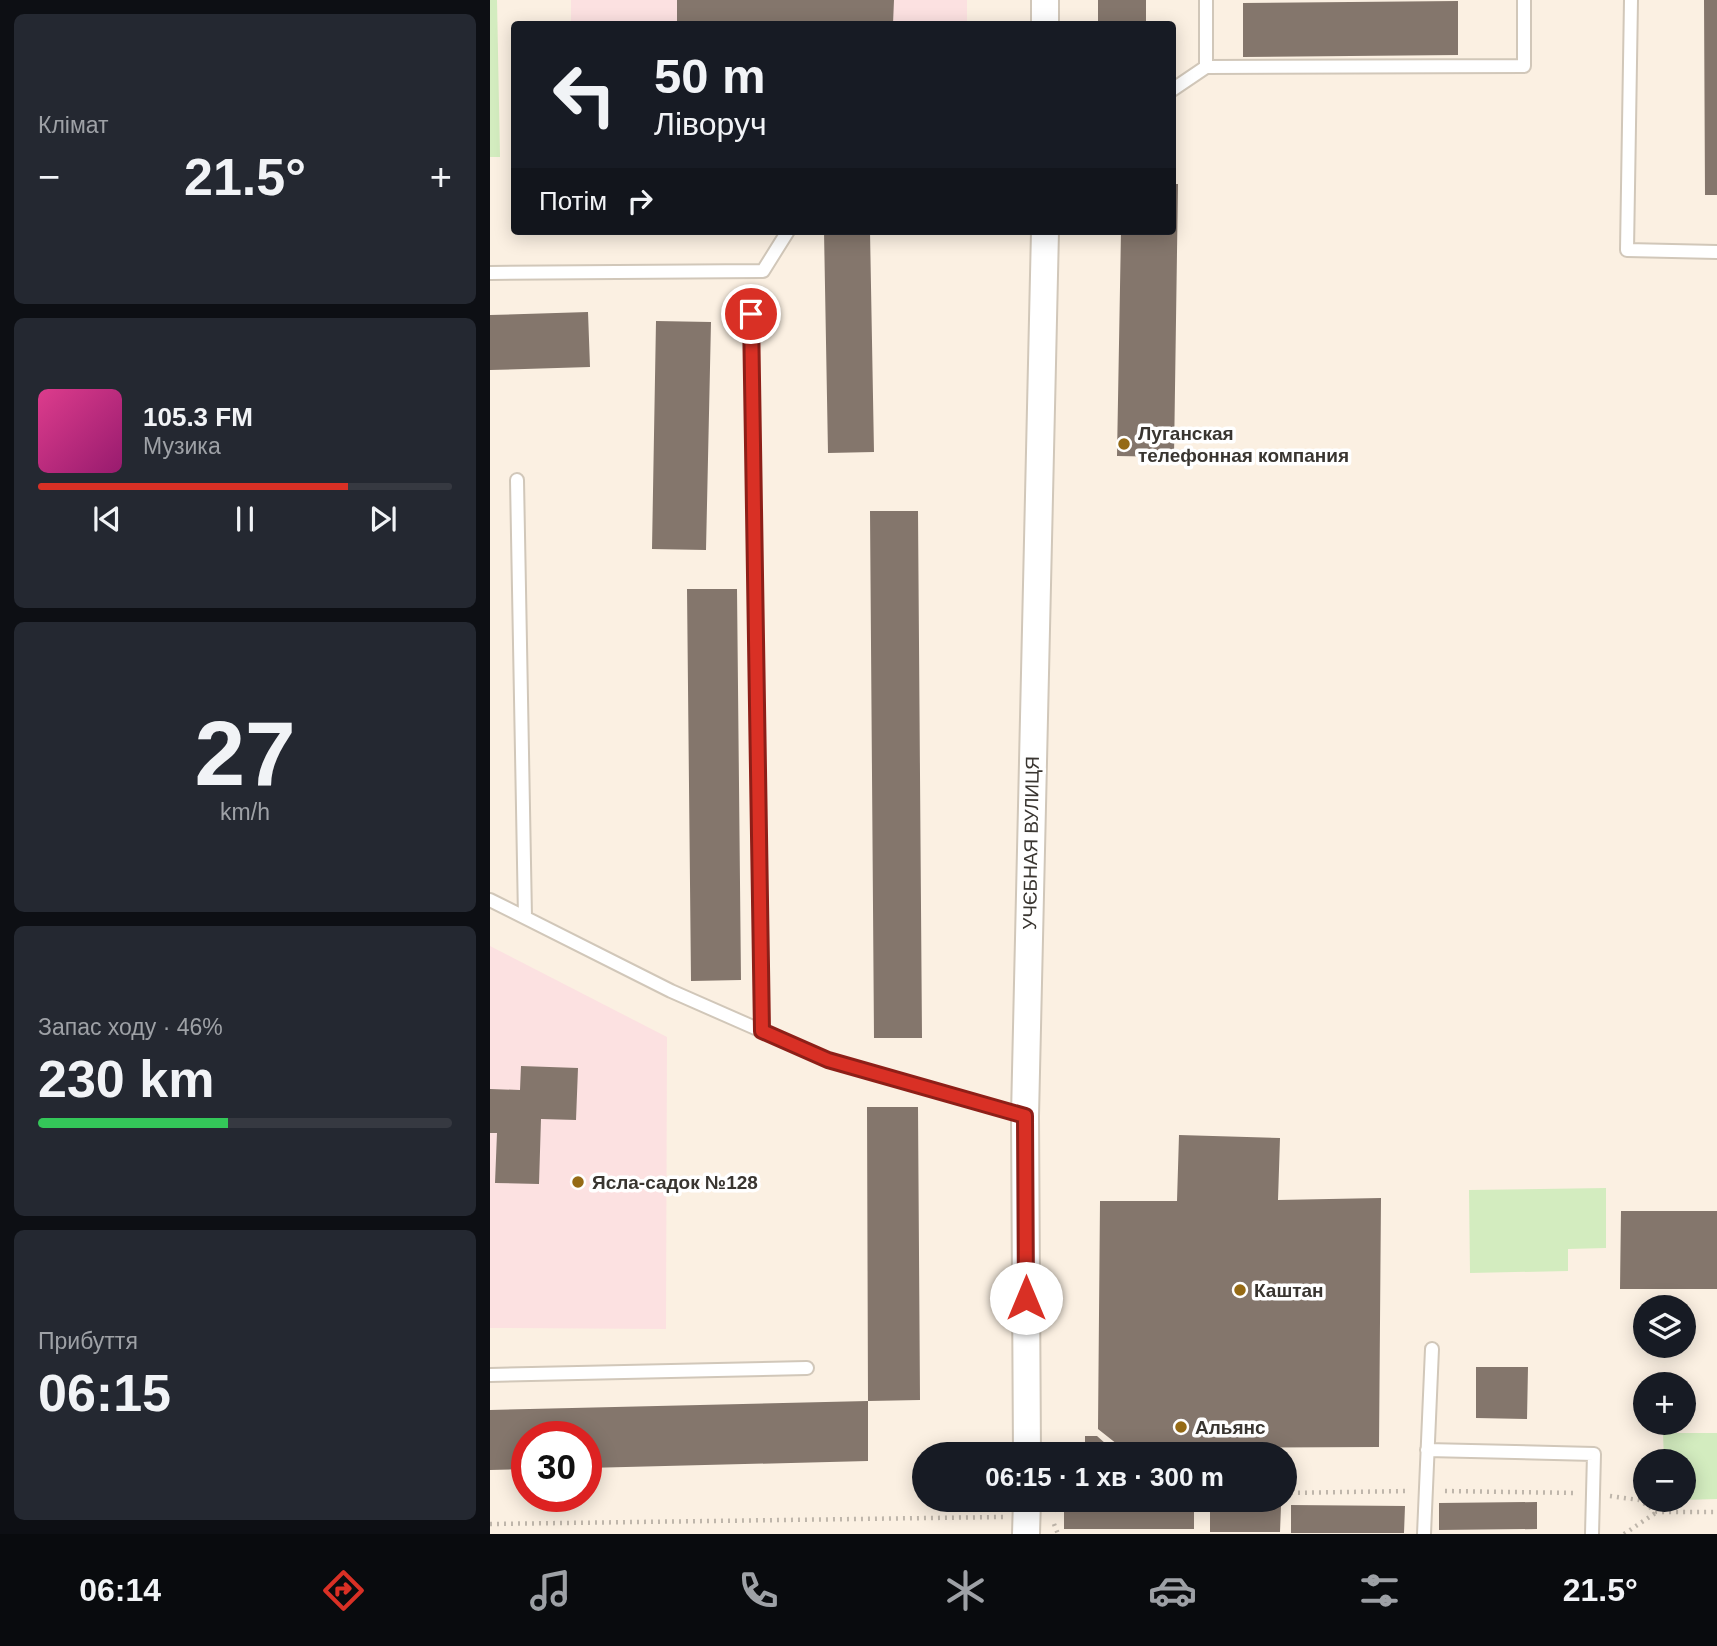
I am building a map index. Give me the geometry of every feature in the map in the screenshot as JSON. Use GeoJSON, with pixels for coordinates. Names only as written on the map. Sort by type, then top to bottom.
{"type":"FeatureCollection","features":[{"type":"Feature","properties":{"kind":"street"},"geometry":{"type":"LineString","coordinates":[[1045,0],[1045,21]]}},
{"type":"Feature","properties":{"kind":"street","name":"УЧЄБНАЯ ВУЛИЦЯ"},"geometry":{"type":"LineString","coordinates":[[1027,1442],[1025,1116],[1045,235]]}},
{"type":"Feature","properties":{"kind":"lane"},"geometry":{"type":"LineString","coordinates":[[1206,0],[1206,67]]}},
{"type":"Feature","properties":{"kind":"lane"},"geometry":{"type":"LineString","coordinates":[[1176,87],[1206,67],[1524,66],[1524,0]]}},
{"type":"Feature","properties":{"kind":"lane"},"geometry":{"type":"LineString","coordinates":[[1631,0],[1627,250],[1717,252]]}},
{"type":"Feature","properties":{"kind":"lane"},"geometry":{"type":"LineString","coordinates":[[490,273],[763,271],[786,235]]}},
{"type":"Feature","properties":{"kind":"lane"},"geometry":{"type":"LineString","coordinates":[[751,314],[762,1031]]}},
{"type":"Feature","properties":{"kind":"lane"},"geometry":{"type":"LineString","coordinates":[[517,480],[525,917]]}},
{"type":"Feature","properties":{"kind":"lane"},"geometry":{"type":"LineString","coordinates":[[490,900],[671,991],[828,1060],[1025,1116]]}},
{"type":"Feature","properties":{"kind":"lane"},"geometry":{"type":"LineString","coordinates":[[1424,1534],[1432,1349]]}},
{"type":"Feature","properties":{"kind":"lane"},"geometry":{"type":"LineString","coordinates":[[490,1376],[807,1368]]}},
{"type":"Feature","properties":{"kind":"lane"},"geometry":{"type":"LineString","coordinates":[[1427,1450],[1594,1454],[1592,1534]]}},
{"type":"Feature","properties":{"kind":"path"},"geometry":{"type":"LineString","coordinates":[[1297,1493],[1427,1490],[1592,1493],[1633,1499]]}},
{"type":"Feature","properties":{"kind":"path"},"geometry":{"type":"LineString","coordinates":[[1696,1511],[1717,1511]]}},
{"type":"Feature","properties":{"kind":"path"},"geometry":{"type":"LineString","coordinates":[[490,1524],[1051,1517],[1054,1512]]}},
{"type":"Feature","properties":{"kind":"path"},"geometry":{"type":"LineString","coordinates":[[1624,1534],[1657,1512]]}},
{"type":"Feature","properties":{"kind":"shaded area"},"geometry":{"type":"Polygon","coordinates":[[[571,0],[967,0],[967,21],[571,21],[571,0]]]}},
{"type":"Feature","properties":{"kind":"shaded area","name":"Ясла-садок №128"},"geometry":{"type":"Polygon","coordinates":[[[490,946],[667,1037],[666,1329],[490,1328],[490,946]]]}},
{"type":"Feature","properties":{"kind":"green space"},"geometry":{"type":"Polygon","coordinates":[[[490,0],[497,0],[500,157],[490,157],[490,0]]]}},
{"type":"Feature","properties":{"kind":"green space"},"geometry":{"type":"Polygon","coordinates":[[[1606,1188],[1606,1248],[1568,1249],[1568,1271],[1470,1273],[1469,1190],[1606,1188]]]}},
{"type":"Feature","properties":{"kind":"green space"},"geometry":{"type":"Polygon","coordinates":[[[1717,1433],[1717,1499],[1696,1500],[1696,1449],[1664,1449],[1663,1435],[1717,1433]]]}},
{"type":"Feature","properties":{"kind":"building"},"geometry":{"type":"Polygon","coordinates":[[[677,0],[894,0],[893,21],[677,21],[677,0]]]}},
{"type":"Feature","properties":{"kind":"building"},"geometry":{"type":"Polygon","coordinates":[[[1098,0],[1146,0],[1146,21],[1098,21],[1098,0]]]}},
{"type":"Feature","properties":{"kind":"building"},"geometry":{"type":"Polygon","coordinates":[[[1704,0],[1717,0],[1717,195],[1705,195],[1704,0]]]}},
{"type":"Feature","properties":{"kind":"building"},"geometry":{"type":"Polygon","coordinates":[[[1458,1],[1458,55],[1243,57],[1243,3],[1458,1]]]}},
{"type":"Feature","properties":{"kind":"building"},"geometry":{"type":"Polygon","coordinates":[[[1178,184],[1174,457],[1117,456],[1121,235],[1176,235],[1178,184]]]}},
{"type":"Feature","properties":{"kind":"building"},"geometry":{"type":"Polygon","coordinates":[[[824,235],[870,235],[874,452],[828,453],[824,235]]]}},
{"type":"Feature","properties":{"kind":"building"},"geometry":{"type":"Polygon","coordinates":[[[588,312],[590,367],[490,370],[490,315],[588,312]]]}},
{"type":"Feature","properties":{"kind":"building"},"geometry":{"type":"Polygon","coordinates":[[[656,321],[711,322],[706,550],[652,549],[656,321]]]}},
{"type":"Feature","properties":{"kind":"building"},"geometry":{"type":"Polygon","coordinates":[[[870,511],[918,511],[922,1038],[874,1038],[870,511]]]}},
{"type":"Feature","properties":{"kind":"building"},"geometry":{"type":"Polygon","coordinates":[[[687,589],[737,589],[741,980],[691,981],[687,589]]]}},
{"type":"Feature","properties":{"kind":"building"},"geometry":{"type":"Polygon","coordinates":[[[521,1066],[578,1068],[576,1120],[541,1119],[539,1184],[495,1183],[497,1133],[490,1133],[490,1089],[520,1090],[521,1066]]]}},
{"type":"Feature","properties":{"kind":"building"},"geometry":{"type":"Polygon","coordinates":[[[867,1107],[918,1107],[920,1400],[868,1401],[867,1107]]]}},
{"type":"Feature","properties":{"kind":"building","name":"Каштан"},"geometry":{"type":"Polygon","coordinates":[[[1179,1135],[1280,1138],[1278,1200],[1381,1198],[1379,1447],[1297,1447],[1297,1442],[1114,1442],[1098,1429],[1100,1201],[1177,1201],[1179,1135]]]}},
{"type":"Feature","properties":{"kind":"building"},"geometry":{"type":"Polygon","coordinates":[[[1621,1211],[1717,1211],[1717,1289],[1620,1289],[1621,1211]]]}},
{"type":"Feature","properties":{"kind":"building"},"geometry":{"type":"Polygon","coordinates":[[[1476,1367],[1528,1367],[1527,1419],[1476,1418],[1476,1367]]]}},
{"type":"Feature","properties":{"kind":"building"},"geometry":{"type":"Polygon","coordinates":[[[868,1401],[868,1461],[602,1468],[602,1421],[511,1421],[511,1469],[490,1470],[490,1410],[868,1401]]]}},
{"type":"Feature","properties":{"kind":"building"},"geometry":{"type":"Polygon","coordinates":[[[1085,1436],[1097,1436],[1104,1442],[1085,1442],[1085,1436]]]}},
{"type":"Feature","properties":{"kind":"building"},"geometry":{"type":"Polygon","coordinates":[[[1537,1502],[1537,1529],[1439,1530],[1439,1503],[1537,1502]]]}},
{"type":"Feature","properties":{"kind":"building"},"geometry":{"type":"Polygon","coordinates":[[[1297,1505],[1405,1506],[1404,1533],[1291,1533],[1291,1512],[1297,1512],[1297,1505]]]}},
{"type":"Feature","properties":{"kind":"building"},"geometry":{"type":"Polygon","coordinates":[[[1064,1512],[1194,1512],[1194,1529],[1064,1529],[1064,1512]]]}},
{"type":"Feature","properties":{"kind":"building"},"geometry":{"type":"Polygon","coordinates":[[[1210,1512],[1281,1512],[1280,1532],[1210,1532],[1210,1512]]]}},
{"type":"Feature","properties":{"kind":"place","name":"Луганская телефонная компания"},"geometry":{"type":"Point","coordinates":[1124,444]}},
{"type":"Feature","properties":{"kind":"place","name":"Ясла-садок №128"},"geometry":{"type":"Point","coordinates":[578,1182]}},
{"type":"Feature","properties":{"kind":"place","name":"Каштан"},"geometry":{"type":"Point","coordinates":[1240,1290]}},
{"type":"Feature","properties":{"kind":"place","name":"Альянс"},"geometry":{"type":"Point","coordinates":[1181,1427]}},
{"type":"Feature","properties":{"kind":"route"},"geometry":{"type":"LineString","coordinates":[[751,314],[762,1031],[828,1060],[1025,1116],[1026,1298]]}}]}
